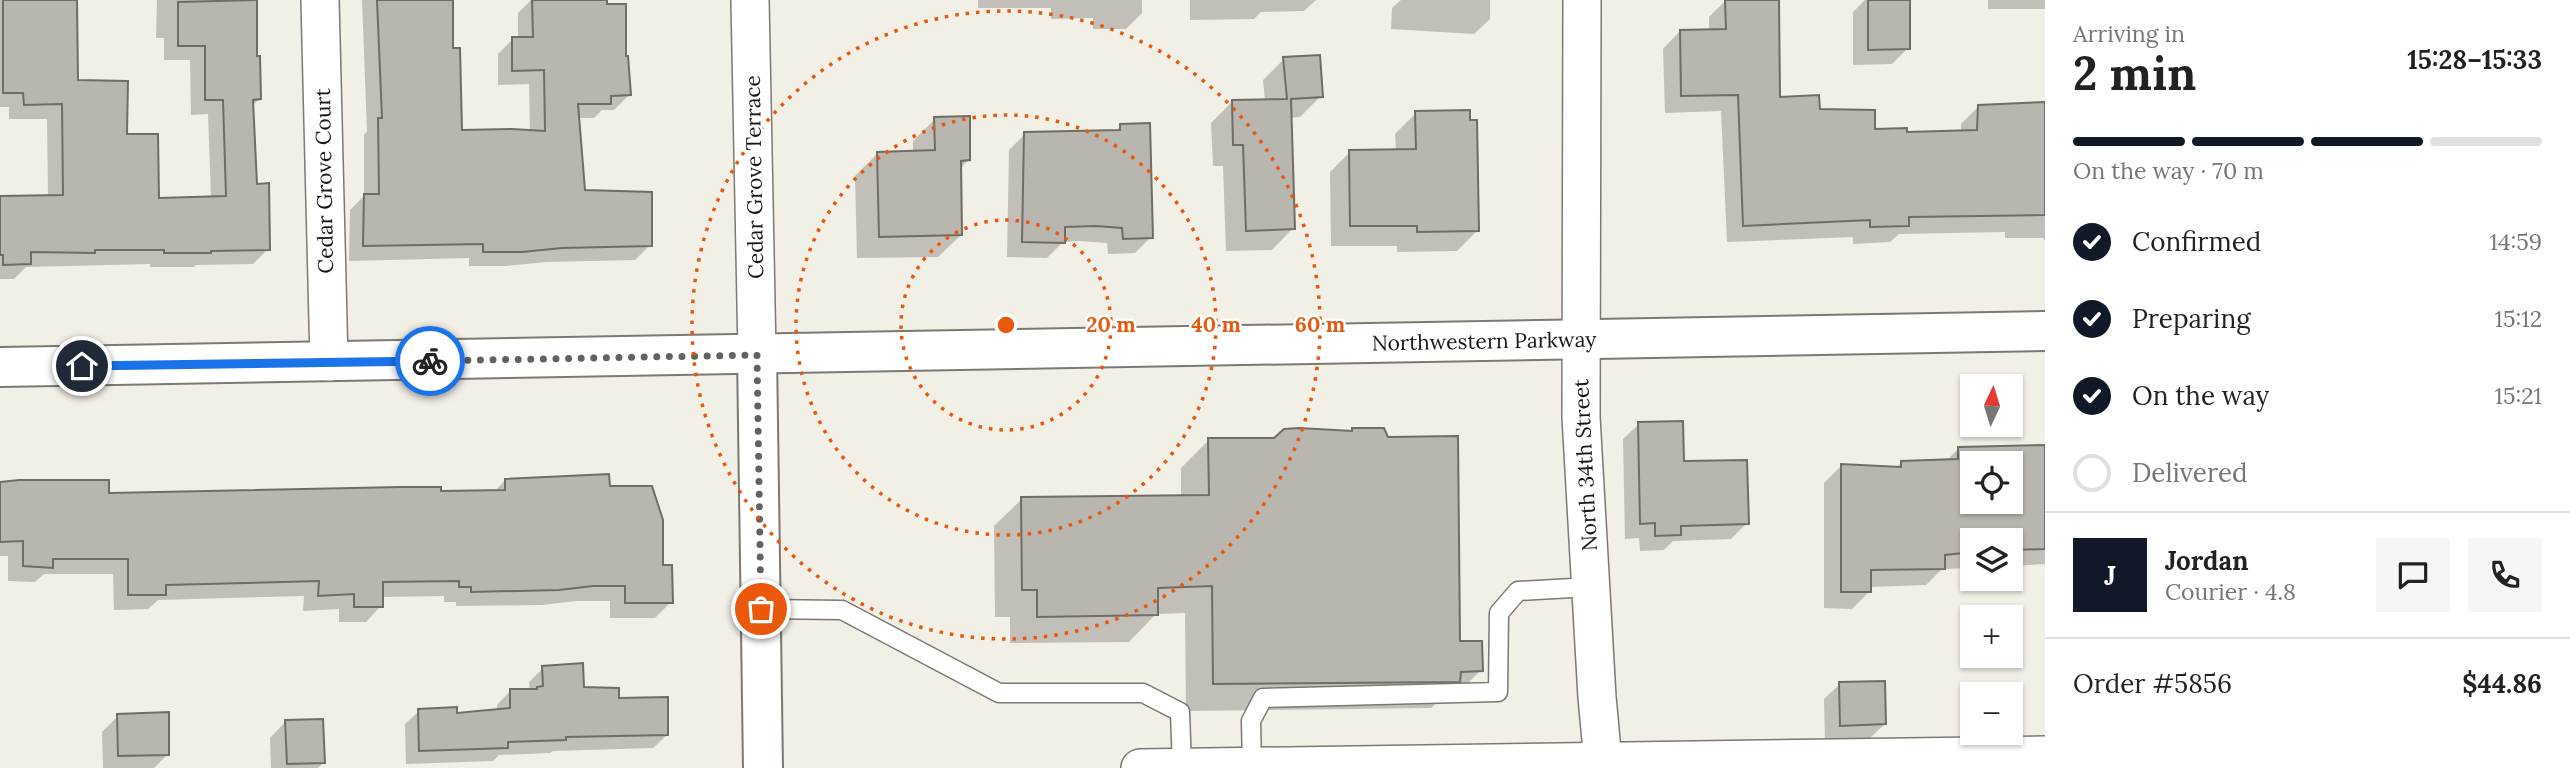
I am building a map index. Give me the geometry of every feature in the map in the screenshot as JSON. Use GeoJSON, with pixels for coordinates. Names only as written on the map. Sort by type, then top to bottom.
{"type":"FeatureCollection","features":[{"type":"Feature","properties":{"kind":"street","name":"Cedar Grove Court"},"geometry":{"type":"LineString","coordinates":[[320,0],[329,362]]}},
{"type":"Feature","properties":{"kind":"street","name":"Cedar Grove Terrace"},"geometry":{"type":"LineString","coordinates":[[750,0],[757,355]]}},
{"type":"Feature","properties":{"kind":"street","name":"North 34th Street"},"geometry":{"type":"LineString","coordinates":[[1582,0],[1581,417],[1603,762]]}},
{"type":"Feature","properties":{"kind":"street","name":"Northwestern Parkway"},"geometry":{"type":"LineString","coordinates":[[0,368],[2045,331]]}},
{"type":"Feature","properties":{"kind":"street"},"geometry":{"type":"LineString","coordinates":[[757,355],[763,768]]}},
{"type":"Feature","properties":{"kind":"street"},"geometry":{"type":"LineString","coordinates":[[1140,768],[2045,755]]}},
{"type":"Feature","properties":{"kind":"lane"},"geometry":{"type":"LineString","coordinates":[[1252,766],[1251,721],[1263,698],[1498,692],[1499,613],[1518,591],[1590,587]]}},
{"type":"Feature","properties":{"kind":"lane"},"geometry":{"type":"LineString","coordinates":[[761,609],[842,610],[999,693],[1143,693],[1180,712],[1182,767]]}},
{"type":"Feature","properties":{"kind":"building"},"geometry":{"type":"Polygon","coordinates":[[[3,0],[77,0],[78,80],[128,81],[127,134],[158,134],[159,198],[226,196],[223,100],[205,100],[205,46],[178,46],[178,2],[257,0],[257,56],[260,56],[261,99],[253,100],[257,184],[269,183],[270,250],[211,253],[164,253],[164,250],[31,252],[31,264],[3,265],[3,255],[0,255],[0,196],[63,195],[62,104],[24,105],[23,93],[3,93],[3,0]]]}},
{"type":"Feature","properties":{"kind":"building"},"geometry":{"type":"Polygon","coordinates":[[[377,0],[453,0],[453,48],[460,48],[462,130],[545,131],[544,70],[512,71],[512,37],[533,37],[532,0],[607,0],[607,4],[626,4],[626,56],[631,95],[611,96],[611,104],[578,104],[585,190],[652,192],[652,246],[483,252],[483,244],[363,246],[364,194],[379,194],[378,118],[382,118],[377,0]]]}},
{"type":"Feature","properties":{"kind":"building"},"geometry":{"type":"Polygon","coordinates":[[[1725,0],[1779,0],[1780,97],[1819,95],[1820,109],[1875,110],[1875,129],[1907,128],[1907,132],[1977,130],[1978,105],[2045,102],[2045,215],[1909,217],[1909,226],[1870,227],[1870,220],[1743,226],[1738,95],[1681,96],[1680,30],[1726,29],[1725,0]]]}},
{"type":"Feature","properties":{"kind":"building"},"geometry":{"type":"Polygon","coordinates":[[[1868,0],[1910,0],[1910,49],[1868,50],[1868,0]]]}},
{"type":"Feature","properties":{"kind":"building"},"geometry":{"type":"Polygon","coordinates":[[[1320,55],[1323,97],[1291,99],[1295,229],[1246,231],[1243,145],[1233,145],[1232,100],[1287,99],[1283,57],[1320,55]]]}},
{"type":"Feature","properties":{"kind":"building"},"geometry":{"type":"Polygon","coordinates":[[[1470,110],[1470,120],[1477,120],[1479,231],[1417,232],[1417,226],[1350,226],[1349,150],[1416,149],[1415,111],[1470,110]]]}},
{"type":"Feature","properties":{"kind":"building"},"geometry":{"type":"Polygon","coordinates":[[[970,116],[970,160],[961,161],[962,235],[879,237],[877,152],[935,150],[934,117],[970,116]]]}},
{"type":"Feature","properties":{"kind":"building"},"geometry":{"type":"Polygon","coordinates":[[[1150,123],[1153,238],[1123,239],[1122,228],[1096,226],[1065,227],[1065,243],[1022,242],[1024,132],[1120,130],[1120,124],[1150,123]]]}},
{"type":"Feature","properties":{"kind":"building"},"geometry":{"type":"Polygon","coordinates":[[[1683,421],[1684,461],[1747,460],[1749,524],[1681,526],[1681,535],[1655,536],[1655,523],[1640,524],[1638,422],[1683,421]]]}},
{"type":"Feature","properties":{"kind":"building"},"geometry":{"type":"Polygon","coordinates":[[[1352,428],[1384,428],[1388,437],[1458,436],[1460,641],[1482,641],[1483,671],[1461,672],[1460,682],[1213,684],[1212,586],[1158,588],[1158,615],[1037,617],[1037,590],[1022,590],[1021,497],[1209,495],[1208,438],[1274,438],[1284,429],[1352,431],[1352,428]]]}},
{"type":"Feature","properties":{"kind":"building"},"geometry":{"type":"Polygon","coordinates":[[[2045,445],[2045,549],[2023,550],[2023,528],[1960,528],[1960,553],[1945,555],[1945,569],[1871,570],[1871,592],[1841,592],[1841,464],[1901,467],[1901,461],[1958,459],[1958,447],[2045,445]]]}},
{"type":"Feature","properties":{"kind":"building"},"geometry":{"type":"Polygon","coordinates":[[[609,474],[610,486],[652,486],[663,520],[663,565],[672,565],[673,603],[625,603],[625,586],[471,592],[471,587],[459,587],[459,581],[383,582],[383,607],[354,607],[354,594],[318,596],[319,581],[166,585],[166,595],[128,595],[128,559],[53,559],[53,568],[23,566],[23,541],[0,542],[0,482],[109,480],[109,493],[401,487],[441,487],[441,491],[505,490],[505,479],[609,474]]]}},
{"type":"Feature","properties":{"kind":"building"},"geometry":{"type":"Polygon","coordinates":[[[583,663],[584,687],[619,688],[619,698],[668,697],[668,735],[566,737],[566,740],[508,742],[508,748],[419,751],[418,709],[457,707],[457,713],[510,708],[510,689],[537,689],[543,686],[542,666],[583,663]]]}},
{"type":"Feature","properties":{"kind":"building"},"geometry":{"type":"Polygon","coordinates":[[[1885,681],[1886,724],[1840,726],[1839,682],[1885,681]]]}},
{"type":"Feature","properties":{"kind":"building"},"geometry":{"type":"Polygon","coordinates":[[[169,712],[169,755],[118,756],[117,714],[169,712]]]}},
{"type":"Feature","properties":{"kind":"building"},"geometry":{"type":"Polygon","coordinates":[[[323,719],[325,763],[287,764],[285,720],[323,719]]]}},
{"type":"Feature","properties":{"kind":"way so far"},"geometry":{"type":"LineString","coordinates":[[430,361],[757,355],[761,609]]}},
{"type":"Feature","properties":{"kind":"route"},"geometry":{"type":"LineString","coordinates":[[82,366],[430,361]]}}]}
